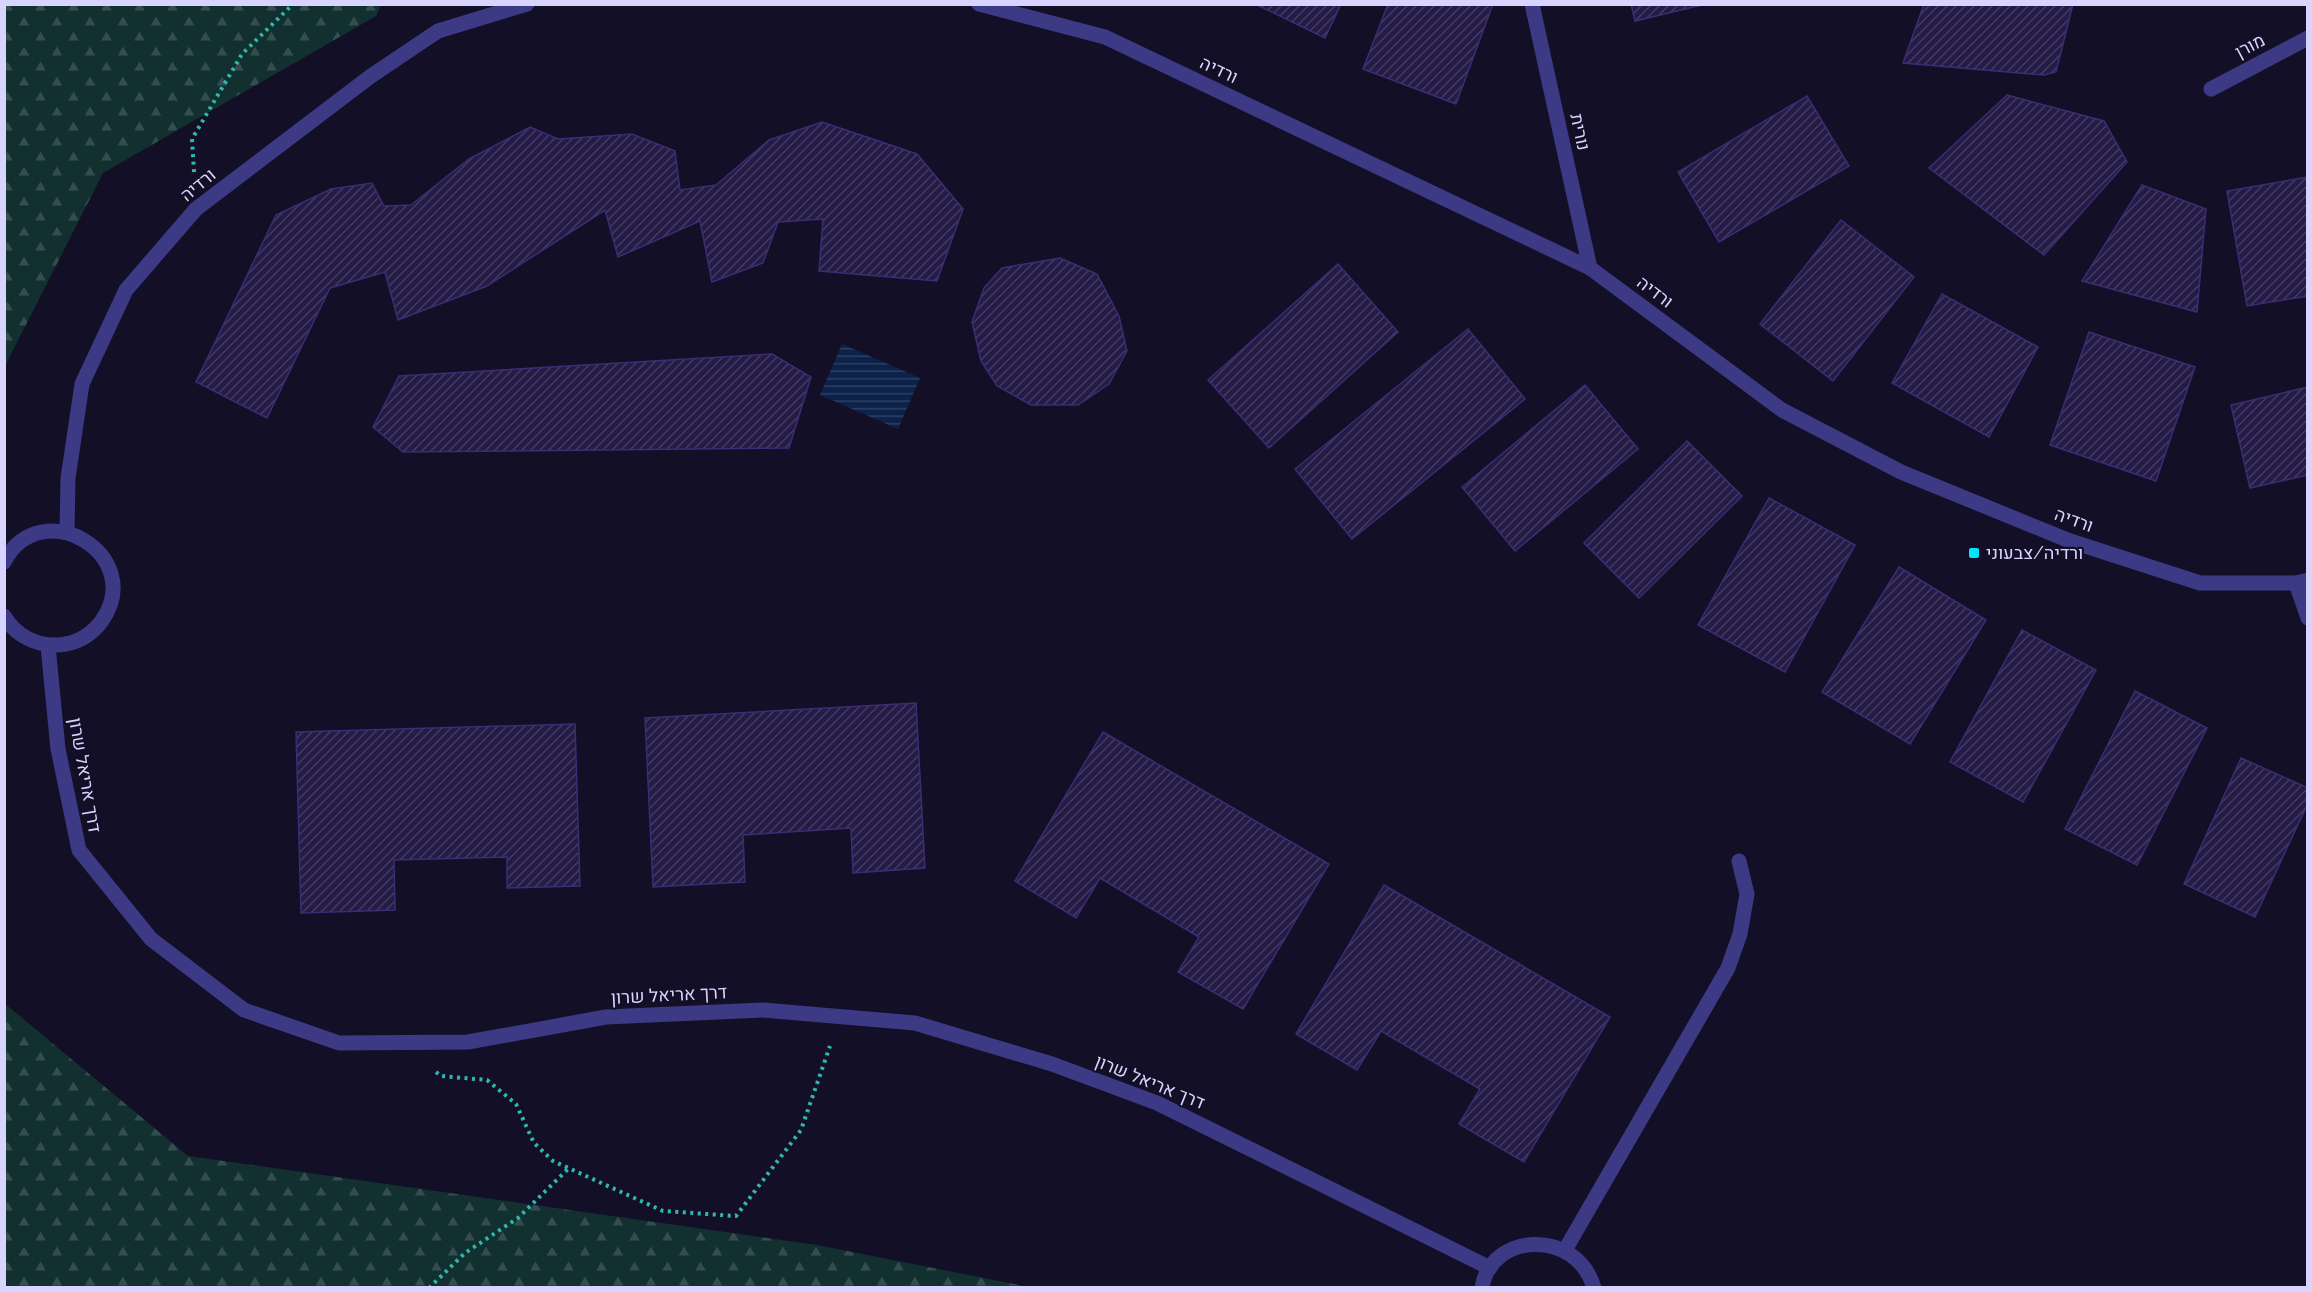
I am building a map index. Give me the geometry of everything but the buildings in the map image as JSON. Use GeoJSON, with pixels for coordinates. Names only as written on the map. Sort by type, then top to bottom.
{"type":"FeatureCollection","features":[{"type":"Feature","properties":{"kind":"street","name":"ורדיה"},"geometry":{"type":"LineString","coordinates":[[67,532],[68,478],[82,384],[126,290],[196,209],[372,76],[438,32],[527,4]]}},
{"type":"Feature","properties":{"kind":"street","name":"ורדיה"},"geometry":{"type":"LineString","coordinates":[[979,4],[1105,37],[1590,268],[1782,410],[1901,472],[2070,541],[2200,583],[2302,581]]}},
{"type":"Feature","properties":{"kind":"street","name":"נורית"},"geometry":{"type":"LineString","coordinates":[[1532,4],[1590,268]]}},
{"type":"Feature","properties":{"kind":"street","name":"מורן"},"geometry":{"type":"LineString","coordinates":[[2211,89],[2307,38]]}},
{"type":"Feature","properties":{"kind":"street"},"geometry":{"type":"LineString","coordinates":[[4,562],[19,543],[33,535],[50,531],[67,532],[83,538],[95,547],[111,572],[113,587],[111,602],[95,630],[81,640],[65,645],[48,646],[32,641],[18,632],[4,616]]}},
{"type":"Feature","properties":{"kind":"street"},"geometry":{"type":"LineString","coordinates":[[2302,581],[2307,618]]}},
{"type":"Feature","properties":{"kind":"street","name":"דרך אריאל שרון"},"geometry":{"type":"LineString","coordinates":[[48,646],[58,749],[78,850],[151,939],[244,1010],[339,1043],[468,1042],[606,1017],[764,1010],[915,1023],[1052,1064],[1157,1103],[1490,1268]]}},
{"type":"Feature","properties":{"kind":"street"},"geometry":{"type":"LineString","coordinates":[[1565,1250],[1728,968],[1740,934],[1747,894],[1739,861]]}},
{"type":"Feature","properties":{"kind":"street"},"geometry":{"type":"LineString","coordinates":[[1482,1287],[1490,1268],[1509,1251],[1533,1244],[1550,1245],[1565,1250],[1578,1259],[1587,1271],[1594,1287]]}},
{"type":"Feature","properties":{"kind":"path"},"geometry":{"type":"LineString","coordinates":[[196,209],[192,139],[242,54],[293,4]]}},
{"type":"Feature","properties":{"kind":"path"},"geometry":{"type":"LineString","coordinates":[[401,1042],[441,1076],[487,1080],[516,1104],[534,1143],[553,1161],[663,1211],[736,1216],[801,1130],[841,1017]]}},
{"type":"Feature","properties":{"kind":"path"},"geometry":{"type":"LineString","coordinates":[[429,1287],[465,1253],[518,1218],[569,1168]]}},
{"type":"Feature","properties":{"kind":"green space"},"geometry":{"type":"Polygon","coordinates":[[[5,4],[381,5],[376,16],[103,173],[5,366],[5,4]]]}},
{"type":"Feature","properties":{"kind":"green space"},"geometry":{"type":"Polygon","coordinates":[[[4,1003],[188,1156],[817,1245],[1029,1287],[5,1287],[4,1003]]]}},
{"type":"Feature","properties":{"kind":"water"},"geometry":{"type":"Polygon","coordinates":[[[842,344],[920,378],[898,429],[820,395],[842,344]]]}},
{"type":"Feature","properties":{"kind":"place","name":"ורדיה/צבעוני"},"geometry":{"type":"Point","coordinates":[1974,553]}}]}
